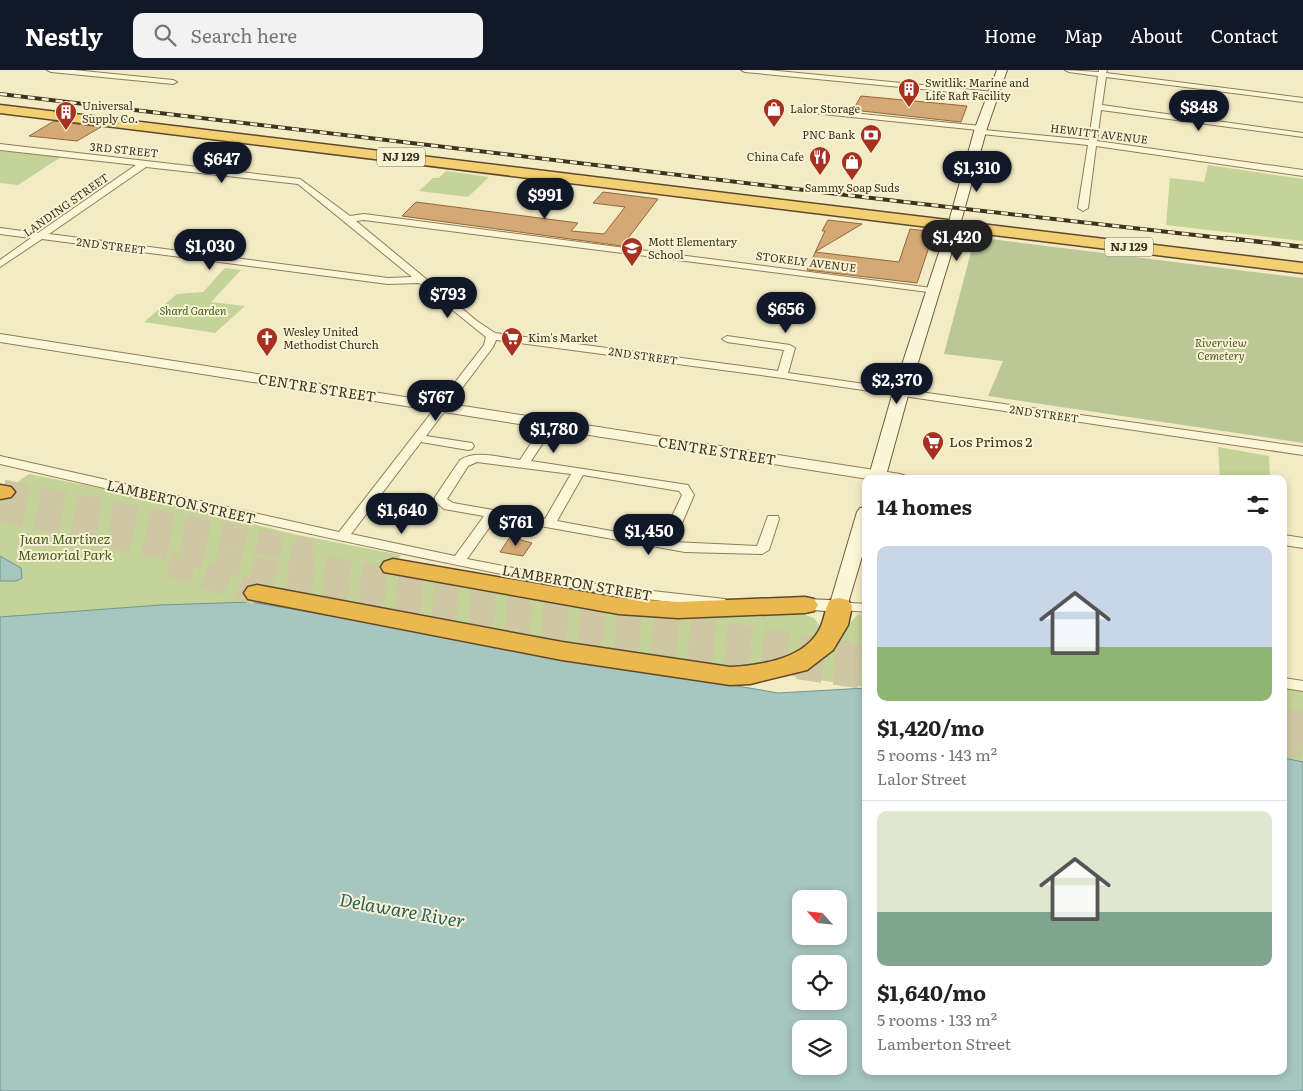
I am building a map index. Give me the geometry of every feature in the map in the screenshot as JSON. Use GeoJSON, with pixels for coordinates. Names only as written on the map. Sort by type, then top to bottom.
{"type":"FeatureCollection","features":[{"type":"Feature","properties":{"kind":"highway","name":"NJ 129"},"geometry":{"type":"LineString","coordinates":[[0,100],[955,220],[1303,268]]}},
{"type":"Feature","properties":{"kind":"highway","name":"NJ 129"},"geometry":{"type":"LineString","coordinates":[[0,109],[955,220],[1303,257]]}},
{"type":"Feature","properties":{"kind":"highway"},"geometry":{"type":"LineString","coordinates":[[393,567],[619,606],[678,610],[805,605]]}},
{"type":"Feature","properties":{"kind":"highway"},"geometry":{"type":"LineString","coordinates":[[257,594],[562,651],[730,676],[750,675],[797,664],[824,644],[835,625],[839,606]]}},
{"type":"Feature","properties":{"kind":"main road"},"geometry":{"type":"LineString","coordinates":[[877,475],[981,130],[1002,70]]}},
{"type":"Feature","properties":{"kind":"main road"},"geometry":{"type":"LineString","coordinates":[[839,606],[862,526]]}},
{"type":"Feature","properties":{"kind":"main road","name":"LAMBERTON STREET"},"geometry":{"type":"LineString","coordinates":[[805,605],[839,606]]}},
{"type":"Feature","properties":{"kind":"street"},"geometry":{"type":"LineString","coordinates":[[51,70],[79,71],[173,82]]}},
{"type":"Feature","properties":{"kind":"street"},"geometry":{"type":"LineString","coordinates":[[745,70],[784,72],[994,94]]}},
{"type":"Feature","properties":{"kind":"street"},"geometry":{"type":"LineString","coordinates":[[1069,70],[1102,72],[1303,100]]}},
{"type":"Feature","properties":{"kind":"street"},"geometry":{"type":"LineString","coordinates":[[1083,208],[1102,72]]}},
{"type":"Feature","properties":{"kind":"street"},"geometry":{"type":"LineString","coordinates":[[1098,107],[1303,135]]}},
{"type":"Feature","properties":{"kind":"street","name":"HEWITT AVENUE"},"geometry":{"type":"LineString","coordinates":[[802,110],[1092,143],[1303,173]]}},
{"type":"Feature","properties":{"kind":"street","name":"3RD STREET"},"geometry":{"type":"LineString","coordinates":[[0,147],[300,182],[348,219],[419,280]]}},
{"type":"Feature","properties":{"kind":"street","name":"LANDING STREET"},"geometry":{"type":"LineString","coordinates":[[0,264],[145,163]]}},
{"type":"Feature","properties":{"kind":"street","name":"STOKELY AVENUE"},"geometry":{"type":"LineString","coordinates":[[348,219],[364,217],[932,291]]}},
{"type":"Feature","properties":{"kind":"street","name":"2ND STREET"},"geometry":{"type":"LineString","coordinates":[[0,231],[369,278],[406,282],[419,280],[492,336],[782,375],[1303,451]]}},
{"type":"Feature","properties":{"kind":"street"},"geometry":{"type":"LineString","coordinates":[[342,537],[489,345],[492,336]]}},
{"type":"Feature","properties":{"kind":"street","name":"CENTRE STREET"},"geometry":{"type":"LineString","coordinates":[[0,338],[863,475]]}},
{"type":"Feature","properties":{"kind":"street"},"geometry":{"type":"LineString","coordinates":[[727,339],[790,348],[782,375]]}},
{"type":"Feature","properties":{"kind":"street"},"geometry":{"type":"LineString","coordinates":[[524,463],[549,425]]}},
{"type":"Feature","properties":{"kind":"street"},"geometry":{"type":"LineString","coordinates":[[417,438],[468,446]]}},
{"type":"Feature","properties":{"kind":"street"},"geometry":{"type":"LineString","coordinates":[[666,545],[688,495],[684,488],[579,471],[478,458],[464,463],[441,497],[442,501],[449,506],[666,545],[685,548],[762,550],[773,520]]}},
{"type":"Feature","properties":{"kind":"street","name":"LAMBERTON STREET"},"geometry":{"type":"LineString","coordinates":[[0,460],[266,521],[605,590],[689,600],[805,605]]}},
{"type":"Feature","properties":{"kind":"street"},"geometry":{"type":"LineString","coordinates":[[549,524],[579,471]]}},
{"type":"Feature","properties":{"kind":"street"},"geometry":{"type":"LineString","coordinates":[[459,561],[492,514]]}},
{"type":"Feature","properties":{"kind":"street"},"geometry":{"type":"LineString","coordinates":[[1287,540],[1303,543]]}},
{"type":"Feature","properties":{"kind":"street","name":"LAMBERTON STREET"},"geometry":{"type":"LineString","coordinates":[[839,606],[862,608]]}},
{"type":"Feature","properties":{"kind":"street"},"geometry":{"type":"LineString","coordinates":[[1287,683],[1303,686]]}},
{"type":"Feature","properties":{"kind":"green space"},"geometry":{"type":"Polygon","coordinates":[[[0,151],[61,157],[18,185],[0,183],[0,151]]]}},
{"type":"Feature","properties":{"kind":"green space"},"geometry":{"type":"Polygon","coordinates":[[[1208,165],[1303,179],[1303,241],[1166,225],[1170,178],[1204,182],[1208,165]]]}},
{"type":"Feature","properties":{"kind":"green space"},"geometry":{"type":"Polygon","coordinates":[[[446,171],[489,177],[468,197],[419,191],[433,178],[439,178],[446,171]]]}},
{"type":"Feature","properties":{"kind":"green space","name":"Riverview Cemetery"},"geometry":{"type":"Polygon","coordinates":[[[975,237],[1303,278],[1303,443],[988,396],[1003,361],[944,354],[975,237]]]}},
{"type":"Feature","properties":{"kind":"green space","name":"Shard Garden"},"geometry":{"type":"Polygon","coordinates":[[[225,268],[241,270],[211,302],[245,306],[215,333],[144,322],[177,294],[203,292],[225,268]]]}},
{"type":"Feature","properties":{"kind":"green space"},"geometry":{"type":"Polygon","coordinates":[[[1218,447],[1269,456],[1270,475],[1220,475],[1218,447]]]}},
{"type":"Feature","properties":{"kind":"green space","name":"Juan Martinez Memorial Park"},"geometry":{"type":"Polygon","coordinates":[[[29,474],[136,495],[293,534],[401,555],[389,571],[554,600],[800,613],[814,618],[821,627],[812,645],[771,666],[694,669],[267,586],[251,602],[160,605],[0,617],[0,494],[29,474]]]}},
{"type":"Feature","properties":{"kind":"green space"},"geometry":{"type":"Polygon","coordinates":[[[858,614],[862,614],[862,686],[791,676],[818,659],[836,642],[858,614]]]}},
{"type":"Feature","properties":{"kind":"green space"},"geometry":{"type":"Polygon","coordinates":[[[1287,683],[1303,686],[1303,762],[1287,759],[1287,683]]]}},
{"type":"Feature","properties":{"kind":"water"},"geometry":{"type":"Polygon","coordinates":[[[0,556],[21,568],[22,578],[16,581],[0,581],[0,556]]]}},
{"type":"Feature","properties":{"kind":"water","name":"Delaware River"},"geometry":{"type":"Polygon","coordinates":[[[251,602],[778,693],[862,688],[862,1075],[1287,1075],[1287,759],[1303,762],[1303,1091],[0,1091],[0,617],[160,605],[251,602]]]}},
{"type":"Feature","properties":{"kind":"building","name":"Switlik: Marine and Life Raft Facility"},"geometry":{"type":"Polygon","coordinates":[[[861,96],[967,106],[961,122],[853,110],[861,96]]]}},
{"type":"Feature","properties":{"kind":"building","name":"Universal Supply Co."},"geometry":{"type":"Polygon","coordinates":[[[54,121],[101,127],[77,141],[29,136],[54,121]]]}},
{"type":"Feature","properties":{"kind":"building"},"geometry":{"type":"Polygon","coordinates":[[[603,192],[658,199],[622,246],[402,216],[416,202],[578,223],[571,231],[604,234],[625,207],[593,203],[603,192]]]}},
{"type":"Feature","properties":{"kind":"building"},"geometry":{"type":"Polygon","coordinates":[[[828,220],[862,224],[815,252],[828,220]]]}},
{"type":"Feature","properties":{"kind":"building"},"geometry":{"type":"Polygon","coordinates":[[[910,229],[934,232],[917,283],[807,270],[815,252],[899,262],[910,229]]]}},
{"type":"Feature","properties":{"kind":"building"},"geometry":{"type":"Polygon","coordinates":[[[510,537],[532,543],[523,556],[500,552],[510,537]]]}},
{"type":"Feature","properties":{"kind":"tunnel"},"geometry":{"type":"LineString","coordinates":[[3,492],[312,552]]}},
{"type":"Feature","properties":{"kind":"tunnel"},"geometry":{"type":"LineString","coordinates":[[0,509],[407,604],[595,636],[862,676]]}},
{"type":"Feature","properties":{"kind":"tunnel"},"geometry":{"type":"LineString","coordinates":[[289,560],[419,586],[862,656]]}},
{"type":"Feature","properties":{"kind":"tunnel"},"geometry":{"type":"LineString","coordinates":[[169,565],[196,572],[257,593]]}},
{"type":"Feature","properties":{"kind":"tunnel"},"geometry":{"type":"LineString","coordinates":[[1287,721],[1303,724]]}},
{"type":"Feature","properties":{"kind":"tunnel"},"geometry":{"type":"LineString","coordinates":[[1287,740],[1303,742]]}},
{"type":"Feature","properties":{"kind":"railway"},"geometry":{"type":"LineString","coordinates":[[0,94],[1239,240]]}},
{"type":"Feature","properties":{"kind":"railway"},"geometry":{"type":"LineString","coordinates":[[1227,238],[1303,247]]}},
{"type":"Feature","properties":{"kind":"place","name":"Switlik: Marine and Life Raft Facility"},"geometry":{"type":"Point","coordinates":[909,108]}},
{"type":"Feature","properties":{"kind":"place","name":"Lalor Storage"},"geometry":{"type":"Point","coordinates":[774,128]}},
{"type":"Feature","properties":{"kind":"place","name":"Universal Supply Co."},"geometry":{"type":"Point","coordinates":[66,131]}},
{"type":"Feature","properties":{"kind":"place","name":"PNC Bank"},"geometry":{"type":"Point","coordinates":[871,154]}},
{"type":"Feature","properties":{"kind":"place","name":"China Cafe"},"geometry":{"type":"Point","coordinates":[820,176]}},
{"type":"Feature","properties":{"kind":"place","name":"Sammy Soap Suds"},"geometry":{"type":"Point","coordinates":[852,181]}},
{"type":"Feature","properties":{"kind":"place","name":"Mott Elementary School"},"geometry":{"type":"Point","coordinates":[632,267]}},
{"type":"Feature","properties":{"kind":"place","name":"Wesley United Methodist Church"},"geometry":{"type":"Point","coordinates":[267,357]}},
{"type":"Feature","properties":{"kind":"place","name":"Kim's Market"},"geometry":{"type":"Point","coordinates":[512,357]}},
{"type":"Feature","properties":{"kind":"place","name":"Los Primos 2"},"geometry":{"type":"Point","coordinates":[933,461]}}]}
